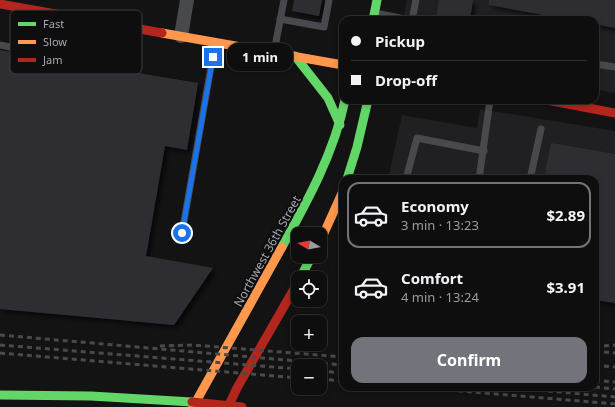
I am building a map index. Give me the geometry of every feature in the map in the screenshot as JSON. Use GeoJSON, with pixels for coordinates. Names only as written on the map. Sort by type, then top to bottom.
{"type":"FeatureCollection","features":[{"type":"Feature","properties":{"kind":"main road"},"geometry":{"type":"LineString","coordinates":[[374,16],[377,0]]}},
{"type":"Feature","properties":{"kind":"main road"},"geometry":{"type":"LineString","coordinates":[[0,4],[33,10]]}},
{"type":"Feature","properties":{"kind":"main road"},"geometry":{"type":"LineString","coordinates":[[142,29],[339,64]]}},
{"type":"Feature","properties":{"kind":"main road"},"geometry":{"type":"LineString","coordinates":[[295,56],[328,98],[340,125]]}},
{"type":"Feature","properties":{"kind":"main road","name":"Northwest 36th Street"},"geometry":{"type":"LineString","coordinates":[[194,405],[302,215],[327,161],[340,125],[344,104]]}},
{"type":"Feature","properties":{"kind":"main road"},"geometry":{"type":"LineString","coordinates":[[348,175],[357,147],[367,104]]}},
{"type":"Feature","properties":{"kind":"main road"},"geometry":{"type":"LineString","coordinates":[[568,104],[615,113]]}},
{"type":"Feature","properties":{"kind":"main road"},"geometry":{"type":"LineString","coordinates":[[327,227],[339,200]]}},
{"type":"Feature","properties":{"kind":"main road"},"geometry":{"type":"LineString","coordinates":[[228,406],[244,375],[291,294]]}},
{"type":"Feature","properties":{"kind":"main road"},"geometry":{"type":"LineString","coordinates":[[0,395],[79,395],[194,405],[242,407]]}},
{"type":"Feature","properties":{"kind":"street"},"geometry":{"type":"LineString","coordinates":[[181,36],[187,0]]}},
{"type":"Feature","properties":{"kind":"lane"},"geometry":{"type":"LineString","coordinates":[[274,52],[284,0]]}},
{"type":"Feature","properties":{"kind":"lane"},"geometry":{"type":"LineString","coordinates":[[280,19],[324,27],[329,0]]}},
{"type":"Feature","properties":{"kind":"lane"},"geometry":{"type":"LineString","coordinates":[[412,16],[416,0]]}},
{"type":"Feature","properties":{"kind":"lane"},"geometry":{"type":"LineString","coordinates":[[182,233],[216,42]]}},
{"type":"Feature","properties":{"kind":"lane"},"geometry":{"type":"LineString","coordinates":[[0,45],[10,47]]}},
{"type":"Feature","properties":{"kind":"lane"},"geometry":{"type":"LineString","coordinates":[[599,65],[615,67]]}},
{"type":"Feature","properties":{"kind":"lane"},"geometry":{"type":"LineString","coordinates":[[481,175],[490,104]]}},
{"type":"Feature","properties":{"kind":"lane"},"geometry":{"type":"LineString","coordinates":[[531,175],[540,129]]}},
{"type":"Feature","properties":{"kind":"lane"},"geometry":{"type":"LineString","coordinates":[[407,175],[417,138],[484,151]]}},
{"type":"Feature","properties":{"kind":"shaded area"},"geometry":{"type":"Polygon","coordinates":[[[407,0],[615,0],[615,93],[599,90],[599,16],[404,16],[407,0]]]}},
{"type":"Feature","properties":{"kind":"shaded area"},"geometry":{"type":"Polygon","coordinates":[[[480,109],[615,131],[615,303],[599,301],[599,175],[389,175],[402,115],[477,128],[480,109]]]}},
{"type":"Feature","properties":{"kind":"building"},"geometry":{"type":"Polygon","coordinates":[[[294,0],[322,0],[319,16],[292,11],[294,0]]]}},
{"type":"Feature","properties":{"kind":"building"},"geometry":{"type":"Polygon","coordinates":[[[439,0],[473,0],[471,16],[437,16],[439,0]]]}},
{"type":"Feature","properties":{"kind":"building"},"geometry":{"type":"Polygon","coordinates":[[[489,0],[615,0],[615,28],[599,25],[599,16],[549,16],[489,5],[489,0]]]}},
{"type":"Feature","properties":{"kind":"building"},"geometry":{"type":"Polygon","coordinates":[[[0,50],[10,52],[10,74],[142,74],[198,83],[187,150],[165,146],[146,256],[213,268],[174,325],[0,309],[0,50]]]}},
{"type":"Feature","properties":{"kind":"building"},"geometry":{"type":"Polygon","coordinates":[[[551,143],[615,154],[615,303],[599,301],[599,175],[545,175],[551,143]]]}},
{"type":"Feature","properties":{"kind":"railway"},"geometry":{"type":"LineString","coordinates":[[0,335],[339,365]]}},
{"type":"Feature","properties":{"kind":"railway"},"geometry":{"type":"LineString","coordinates":[[0,345],[291,368]]}},
{"type":"Feature","properties":{"kind":"railway"},"geometry":{"type":"LineString","coordinates":[[160,346],[193,345],[339,357]]}},
{"type":"Feature","properties":{"kind":"railway"},"geometry":{"type":"LineString","coordinates":[[599,347],[615,345]]}},
{"type":"Feature","properties":{"kind":"railway"},"geometry":{"type":"LineString","coordinates":[[599,351],[615,353]]}},
{"type":"Feature","properties":{"kind":"railway"},"geometry":{"type":"LineString","coordinates":[[0,353],[291,377]]}},
{"type":"Feature","properties":{"kind":"railway"},"geometry":{"type":"LineString","coordinates":[[599,365],[615,367]]}},
{"type":"Feature","properties":{"kind":"railway"},"geometry":{"type":"LineString","coordinates":[[327,372],[339,373]]}},
{"type":"Feature","properties":{"kind":"railway"},"geometry":{"type":"LineString","coordinates":[[327,380],[339,381]]}},
{"type":"Feature","properties":{"kind":"railway"},"geometry":{"type":"LineString","coordinates":[[599,380],[615,382]]}},
{"type":"Feature","properties":{"kind":"railway"},"geometry":{"type":"LineString","coordinates":[[599,387],[615,389]]}},
{"type":"Feature","properties":{"kind":"railway"},"geometry":{"type":"LineString","coordinates":[[461,391],[615,404]]}},
{"type":"Feature","properties":{"kind":"railway"},"geometry":{"type":"LineString","coordinates":[[548,391],[615,397]]}},
{"type":"Feature","properties":{"kind":"traffic: fast"},"geometry":{"type":"LineString","coordinates":[[374,16],[377,0]]}},
{"type":"Feature","properties":{"kind":"traffic: fast"},"geometry":{"type":"LineString","coordinates":[[295,56],[328,98],[340,125]]}},
{"type":"Feature","properties":{"kind":"traffic: fast"},"geometry":{"type":"LineString","coordinates":[[282,247],[319,176],[334,139],[344,104]]}},
{"type":"Feature","properties":{"kind":"traffic: fast"},"geometry":{"type":"LineString","coordinates":[[348,175],[357,147],[367,104]]}},
{"type":"Feature","properties":{"kind":"traffic: fast"},"geometry":{"type":"LineString","coordinates":[[304,271],[308,263]]}},
{"type":"Feature","properties":{"kind":"traffic: fast"},"geometry":{"type":"LineString","coordinates":[[0,395],[91,396],[192,402]]}},
{"type":"Feature","properties":{"kind":"traffic: slow"},"geometry":{"type":"LineString","coordinates":[[162,33],[339,64]]}},
{"type":"Feature","properties":{"kind":"traffic: slow"},"geometry":{"type":"LineString","coordinates":[[327,227],[339,200]]}},
{"type":"Feature","properties":{"kind":"traffic: slow"},"geometry":{"type":"LineString","coordinates":[[193,407],[282,247]]}},
{"type":"Feature","properties":{"kind":"traffic: jam"},"geometry":{"type":"LineString","coordinates":[[0,4],[34,10]]}},
{"type":"Feature","properties":{"kind":"traffic: jam"},"geometry":{"type":"LineString","coordinates":[[142,29],[162,33]]}},
{"type":"Feature","properties":{"kind":"traffic: jam"},"geometry":{"type":"LineString","coordinates":[[568,104],[615,113]]}},
{"type":"Feature","properties":{"kind":"traffic: jam"},"geometry":{"type":"LineString","coordinates":[[228,407],[237,388],[291,294]]}},
{"type":"Feature","properties":{"kind":"traffic: jam"},"geometry":{"type":"LineString","coordinates":[[192,402],[242,407]]}},
{"type":"Feature","properties":{"kind":"route"},"geometry":{"type":"LineString","coordinates":[[182,233],[213,57]]}}]}
